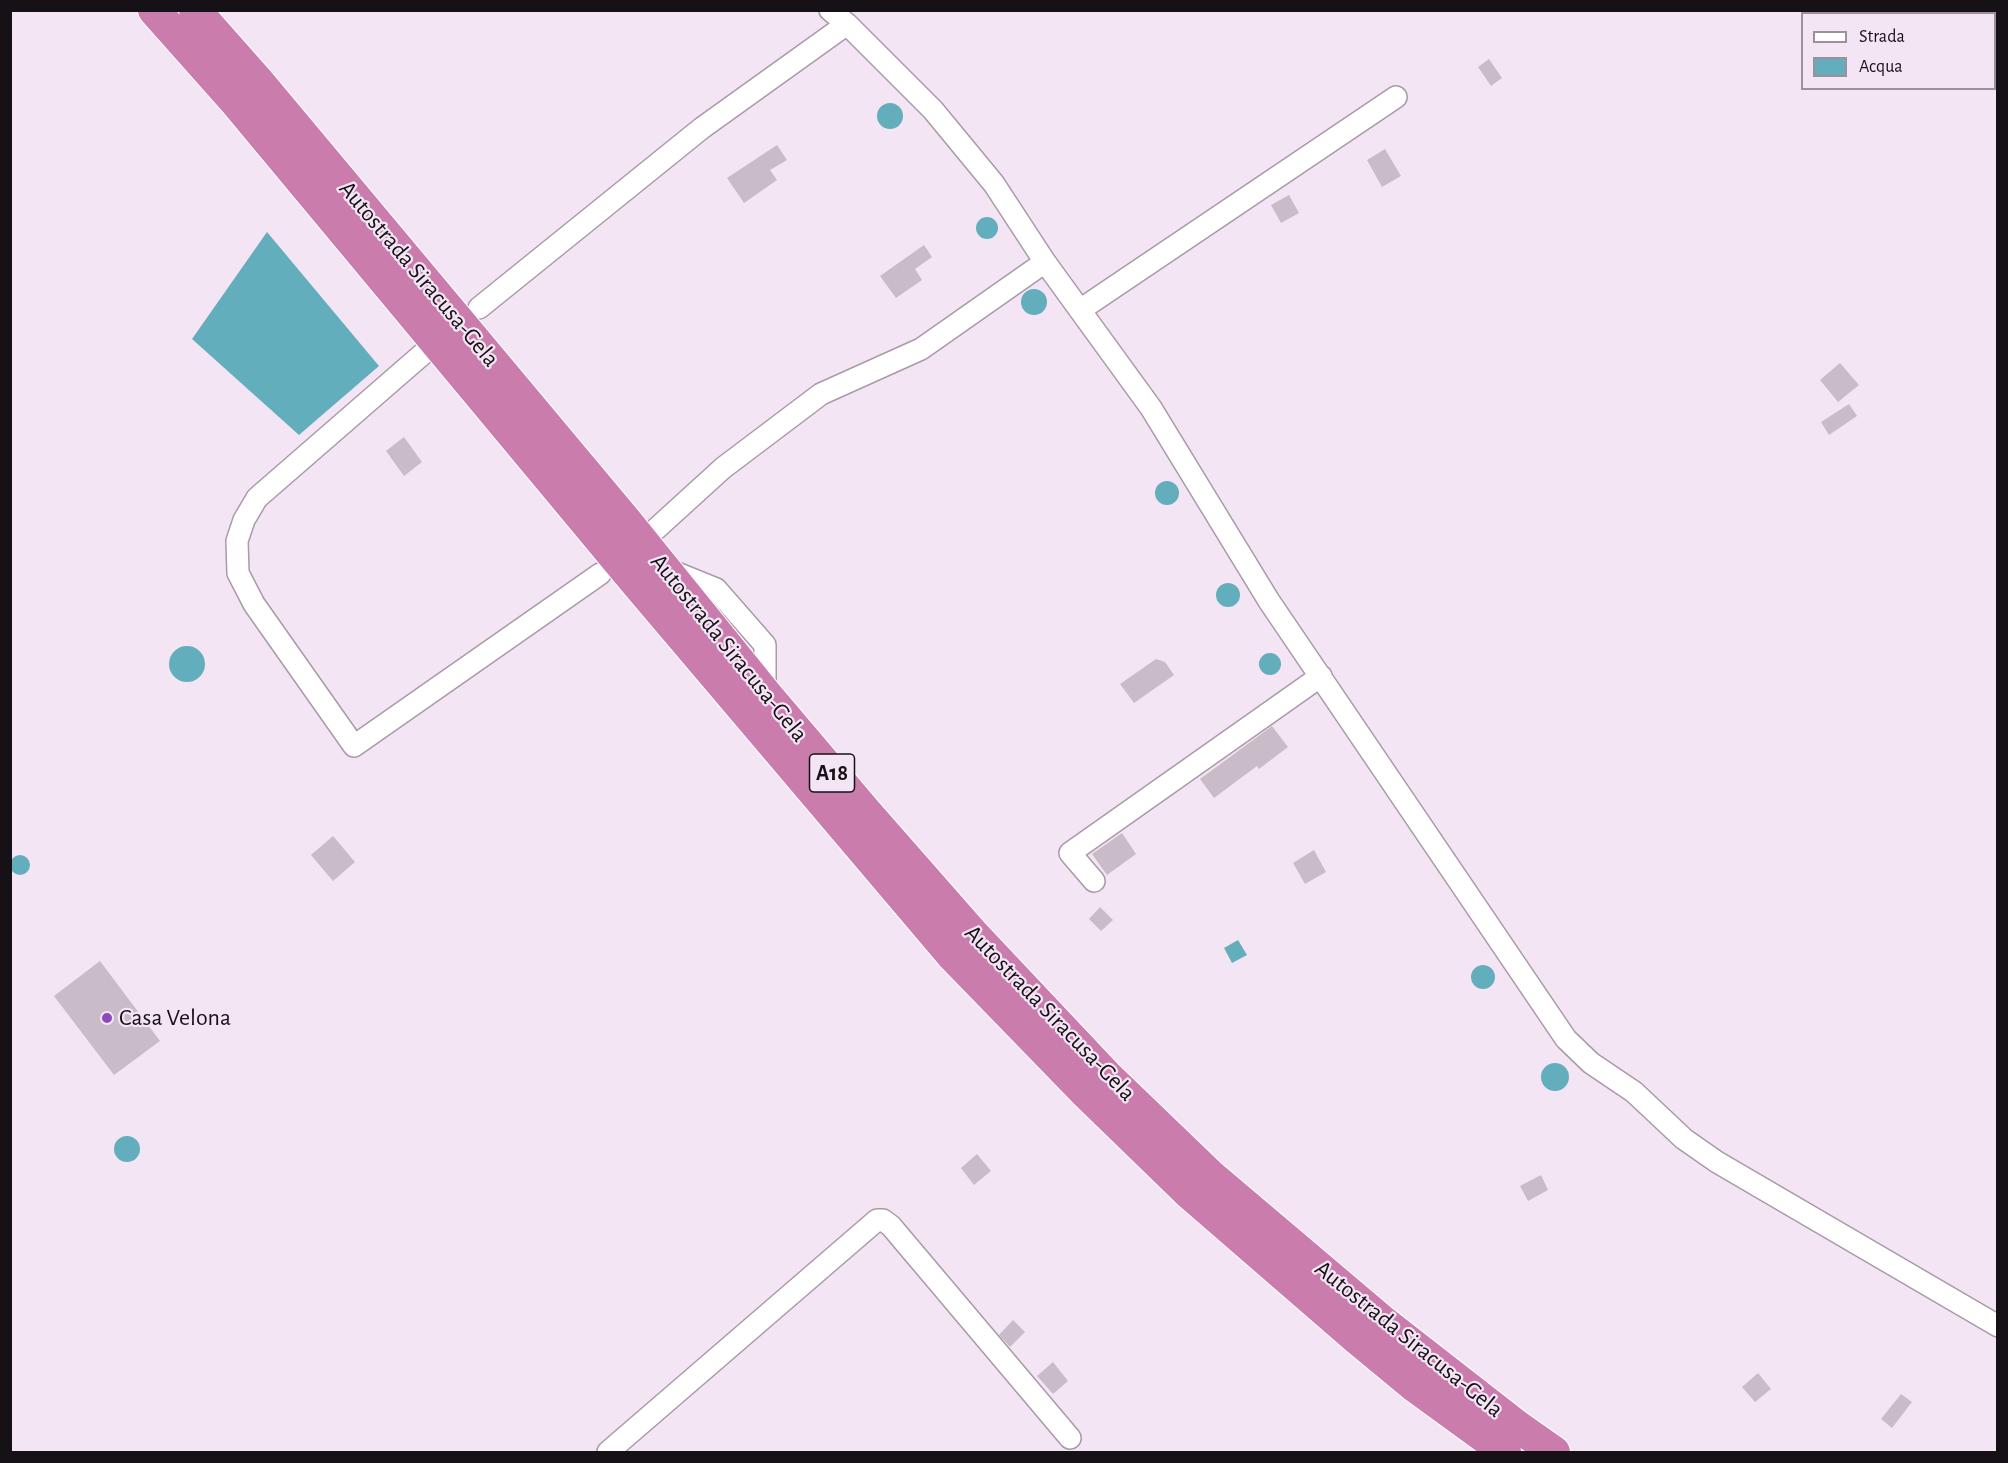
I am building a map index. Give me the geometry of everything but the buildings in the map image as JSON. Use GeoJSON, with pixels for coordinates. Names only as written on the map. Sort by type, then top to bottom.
{"type":"FeatureCollection","features":[{"type":"Feature","properties":{"kind":"highway","name":"Autostrada Siracusa-Gela"},"geometry":{"type":"LineString","coordinates":[[154,10],[234,100],[645,594],[951,954],[1087,1094],[1190,1194],[1413,1385],[1505,1452]]}},
{"type":"Feature","properties":{"kind":"highway","name":"Autostrada Siracusa-Gela"},"geometry":{"type":"LineString","coordinates":[[195,10],[257,80],[765,693],[873,821],[974,935],[1106,1075],[1212,1176],[1381,1320],[1554,1452]]}},
{"type":"Feature","properties":{"kind":"street"},"geometry":{"type":"LineString","coordinates":[[479,308],[838,17],[933,110],[994,184],[1045,262],[1151,408],[1269,600],[1566,1039],[1591,1063],[1634,1092],[1684,1139],[1717,1162],[1998,1326]]}},
{"type":"Feature","properties":{"kind":"street"},"geometry":{"type":"LineString","coordinates":[[1080,310],[1396,97]]}},
{"type":"Feature","properties":{"kind":"street"},"geometry":{"type":"LineString","coordinates":[[656,529],[723,468],[820,394],[921,349],[1045,262]]}},
{"type":"Feature","properties":{"kind":"street"},"geometry":{"type":"LineString","coordinates":[[425,352],[256,498],[244,520],[237,541],[238,573],[254,604],[354,746],[600,574]]}},
{"type":"Feature","properties":{"kind":"street"},"geometry":{"type":"LineString","coordinates":[[1094,881],[1070,853],[1321,676]]}},
{"type":"Feature","properties":{"kind":"street"},"geometry":{"type":"LineString","coordinates":[[608,1452],[877,1220],[883,1220],[891,1226],[1070,1438]]}},
{"type":"Feature","properties":{"kind":"water"},"geometry":{"type":"Polygon","coordinates":[[[890,103],[899,107],[903,116],[899,125],[890,129],[881,125],[877,116],[881,107],[890,103]]]}},
{"type":"Feature","properties":{"kind":"water"},"geometry":{"type":"Polygon","coordinates":[[[987,217],[995,220],[998,228],[995,236],[987,239],[979,236],[976,228],[979,220],[987,217]]]}},
{"type":"Feature","properties":{"kind":"water"},"geometry":{"type":"Polygon","coordinates":[[[267,232],[379,366],[299,435],[192,339],[267,232]]]}},
{"type":"Feature","properties":{"kind":"water"},"geometry":{"type":"Polygon","coordinates":[[[1034,289],[1043,293],[1047,302],[1043,311],[1034,315],[1025,311],[1021,302],[1025,293],[1034,289]]]}},
{"type":"Feature","properties":{"kind":"water"},"geometry":{"type":"Polygon","coordinates":[[[1167,481],[1172,482],[1178,488],[1178,498],[1172,504],[1167,505],[1162,504],[1156,498],[1155,493],[1156,488],[1162,482],[1167,481]]]}},
{"type":"Feature","properties":{"kind":"water"},"geometry":{"type":"Polygon","coordinates":[[[1228,583],[1236,587],[1240,595],[1236,603],[1228,607],[1220,603],[1216,595],[1220,587],[1228,583]]]}},
{"type":"Feature","properties":{"kind":"water"},"geometry":{"type":"Polygon","coordinates":[[[187,646],[200,651],[205,664],[200,677],[187,682],[174,677],[169,664],[174,651],[187,646]]]}},
{"type":"Feature","properties":{"kind":"water"},"geometry":{"type":"Polygon","coordinates":[[[1270,653],[1278,656],[1281,664],[1278,672],[1270,675],[1262,672],[1259,664],[1262,656],[1270,653]]]}},
{"type":"Feature","properties":{"kind":"water"},"geometry":{"type":"Polygon","coordinates":[[[16,855],[24,855],[30,861],[30,869],[24,875],[16,875],[10,869],[10,861],[16,855]]]}},
{"type":"Feature","properties":{"kind":"water"},"geometry":{"type":"Polygon","coordinates":[[[1238,940],[1247,955],[1232,963],[1224,948],[1238,940]]]}},
{"type":"Feature","properties":{"kind":"water"},"geometry":{"type":"Polygon","coordinates":[[[1483,965],[1492,968],[1495,977],[1492,986],[1483,989],[1474,986],[1471,977],[1474,968],[1483,965]]]}},
{"type":"Feature","properties":{"kind":"water"},"geometry":{"type":"Polygon","coordinates":[[[1555,1063],[1565,1067],[1569,1077],[1565,1087],[1555,1091],[1545,1087],[1541,1077],[1545,1067],[1555,1063]]]}},
{"type":"Feature","properties":{"kind":"water"},"geometry":{"type":"Polygon","coordinates":[[[127,1136],[136,1140],[140,1149],[136,1158],[127,1162],[118,1158],[114,1149],[118,1140],[127,1136]]]}},
{"type":"Feature","properties":{"kind":"place","name":"Casa Velona"},"geometry":{"type":"Point","coordinates":[107,1018]}}]}
